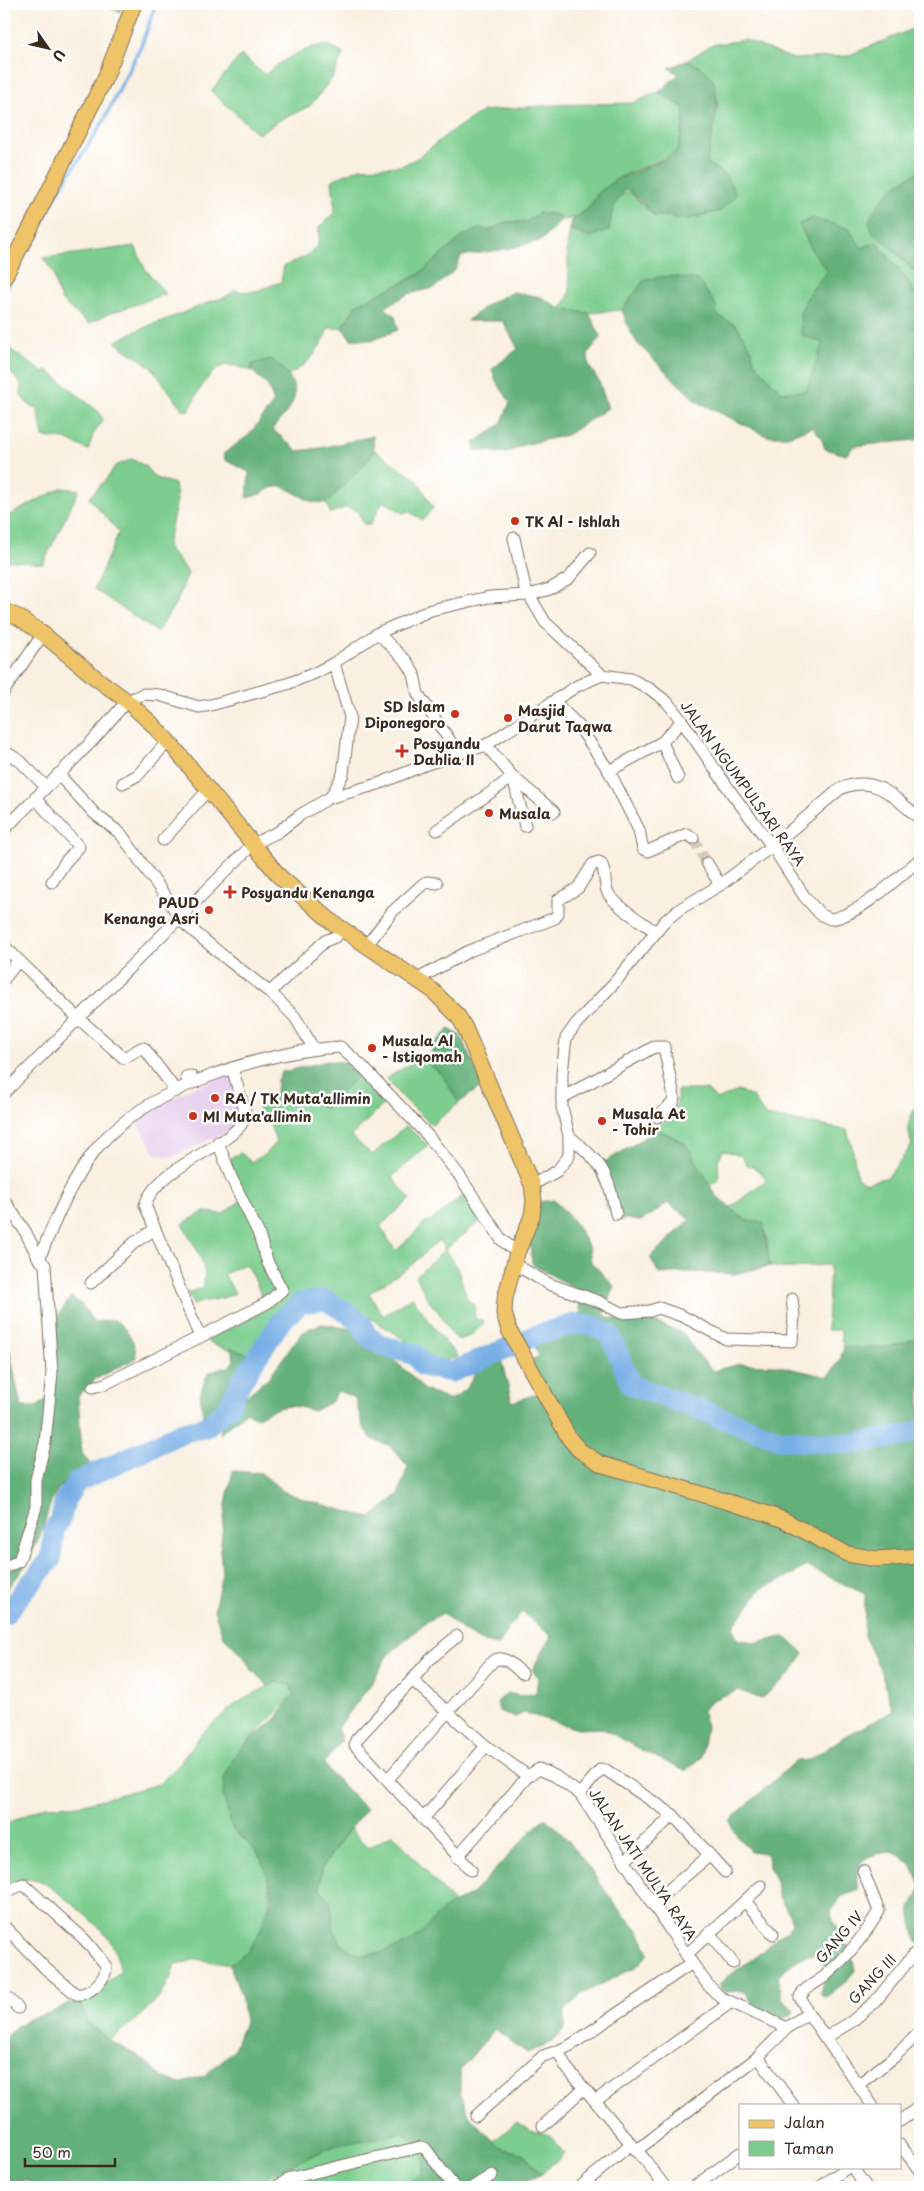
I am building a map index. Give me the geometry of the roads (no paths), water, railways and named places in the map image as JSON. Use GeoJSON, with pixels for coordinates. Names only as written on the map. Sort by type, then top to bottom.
{"type":"FeatureCollection","features":[{"type":"Feature","properties":{"kind":"main road"},"geometry":{"type":"LineString","coordinates":[[4,278],[106,76],[134,4]]}},
{"type":"Feature","properties":{"kind":"main road"},"geometry":{"type":"LineString","coordinates":[[4,611],[18,617],[43,634],[127,701],[168,741],[280,877],[312,906],[344,930],[418,979],[446,1002],[465,1028],[532,1185],[534,1201],[532,1216],[516,1259],[505,1298],[504,1313],[509,1330],[569,1438],[578,1450],[601,1464],[784,1520],[847,1554],[877,1559],[920,1556]]}},
{"type":"Feature","properties":{"kind":"street"},"geometry":{"type":"LineString","coordinates":[[4,1093],[253,844],[278,832],[300,814],[332,797],[378,784],[427,764],[486,745],[592,678],[602,675],[546,622],[524,588],[514,538]]}},
{"type":"Feature","properties":{"kind":"street"},"geometry":{"type":"LineString","coordinates":[[4,830],[93,740],[127,701],[144,694],[160,694],[199,707],[211,706],[287,684],[334,663],[378,633],[431,610],[490,597],[529,595],[550,589],[569,578],[590,553]]}},
{"type":"Feature","properties":{"kind":"street"},"geometry":{"type":"LineString","coordinates":[[378,633],[407,662],[414,674],[418,694],[459,754]]}},
{"type":"Feature","properties":{"kind":"street"},"geometry":{"type":"LineString","coordinates":[[4,691],[43,634]]}},
{"type":"Feature","properties":{"kind":"street"},"geometry":{"type":"LineString","coordinates":[[332,797],[343,774],[350,717],[334,663]]}},
{"type":"Feature","properties":{"kind":"street","name":"JALAN NGUMPULSARI RAYA"},"geometry":{"type":"LineString","coordinates":[[602,675],[631,679],[650,689],[667,702],[733,796],[772,846],[804,896],[820,914],[830,919],[844,917],[920,859]]}},
{"type":"Feature","properties":{"kind":"street"},"geometry":{"type":"LineString","coordinates":[[554,702],[578,725],[609,771],[639,830],[642,849],[648,851],[687,834],[693,838]]}},
{"type":"Feature","properties":{"kind":"street"},"geometry":{"type":"LineString","coordinates":[[609,771],[662,742],[682,721]]}},
{"type":"Feature","properties":{"kind":"street"},"geometry":{"type":"LineString","coordinates":[[123,783],[138,775],[168,741]]}},
{"type":"Feature","properties":{"kind":"street"},"geometry":{"type":"LineString","coordinates":[[662,742],[678,778]]}},
{"type":"Feature","properties":{"kind":"street"},"geometry":{"type":"LineString","coordinates":[[486,745],[513,778],[554,812]]}},
{"type":"Feature","properties":{"kind":"street"},"geometry":{"type":"LineString","coordinates":[[4,751],[20,761],[46,787]]}},
{"type":"Feature","properties":{"kind":"street"},"geometry":{"type":"LineString","coordinates":[[58,774],[95,814],[121,834],[180,917],[199,937],[270,992],[294,1017],[314,1049]]}},
{"type":"Feature","properties":{"kind":"street"},"geometry":{"type":"LineString","coordinates":[[513,778],[524,826]]}},
{"type":"Feature","properties":{"kind":"street"},"geometry":{"type":"LineString","coordinates":[[437,830],[513,778]]}},
{"type":"Feature","properties":{"kind":"street"},"geometry":{"type":"LineString","coordinates":[[532,1185],[558,1171],[566,1163],[569,1156],[569,1136],[562,1108],[562,1073],[566,1038],[666,920],[680,909],[720,885],[772,846],[840,789],[850,784],[881,786],[920,819]]}},
{"type":"Feature","properties":{"kind":"street"},"geometry":{"type":"LineString","coordinates":[[163,840],[208,790]]}},
{"type":"Feature","properties":{"kind":"street"},"geometry":{"type":"LineString","coordinates":[[35,798],[79,847],[66,861],[52,882]]}},
{"type":"Feature","properties":{"kind":"street"},"geometry":{"type":"LineString","coordinates":[[418,979],[469,951],[555,918],[558,913],[558,900],[578,888],[593,864],[598,862],[601,863],[605,870],[607,891],[615,901],[656,932]]}},
{"type":"Feature","properties":{"kind":"street"},"geometry":{"type":"LineString","coordinates":[[707,863],[720,885]]}},
{"type":"Feature","properties":{"kind":"street"},"geometry":{"type":"LineString","coordinates":[[367,945],[392,912],[406,899],[426,882],[437,883]]}},
{"type":"Feature","properties":{"kind":"street"},"geometry":{"type":"LineString","coordinates":[[270,992],[323,942],[335,937],[344,930]]}},
{"type":"Feature","properties":{"kind":"street"},"geometry":{"type":"LineString","coordinates":[[4,946],[79,1019],[124,1058],[142,1048],[176,1091]]}},
{"type":"Feature","properties":{"kind":"street"},"geometry":{"type":"LineString","coordinates":[[4,979],[18,961]]}},
{"type":"Feature","properties":{"kind":"street"},"geometry":{"type":"LineString","coordinates":[[562,1098],[654,1047],[664,1047],[674,1097],[673,1104],[657,1117]]}},
{"type":"Feature","properties":{"kind":"street"},"geometry":{"type":"LineString","coordinates":[[39,1259],[51,1228],[79,1175],[96,1148],[121,1124],[142,1109],[176,1091],[191,1079],[314,1049],[342,1048],[396,1099],[428,1136],[460,1175],[516,1259],[549,1284],[600,1302],[621,1313],[650,1311],[659,1308],[682,1316],[726,1339],[792,1341],[794,1316],[792,1299]]}},
{"type":"Feature","properties":{"kind":"street"},"geometry":{"type":"LineString","coordinates":[[200,1337],[145,1205],[151,1192],[171,1173],[239,1130],[246,1115],[232,1068]]}},
{"type":"Feature","properties":{"kind":"street"},"geometry":{"type":"LineString","coordinates":[[569,1136],[591,1154],[603,1169],[608,1178],[616,1214]]}},
{"type":"Feature","properties":{"kind":"street"},"geometry":{"type":"LineString","coordinates":[[93,1387],[105,1384],[267,1303],[282,1290],[268,1263],[258,1232],[231,1177],[218,1142]]}},
{"type":"Feature","properties":{"kind":"street"},"geometry":{"type":"LineString","coordinates":[[4,1200],[25,1231],[39,1259],[45,1265],[52,1373],[45,1443],[36,1480],[36,1507],[19,1561],[4,1568]]}},
{"type":"Feature","properties":{"kind":"street"},"geometry":{"type":"LineString","coordinates":[[92,1283],[135,1242],[154,1230]]}},
{"type":"Feature","properties":{"kind":"street"},"geometry":{"type":"LineString","coordinates":[[457,1636],[430,1659],[403,1691],[356,1740],[355,1745],[471,1870]]}},
{"type":"Feature","properties":{"kind":"street"},"geometry":{"type":"LineString","coordinates":[[388,1780],[497,1659],[504,1658],[522,1673]]}},
{"type":"Feature","properties":{"kind":"street"},"geometry":{"type":"LineString","coordinates":[[412,1680],[486,1746],[528,1776],[457,1857]]}},
{"type":"Feature","properties":{"kind":"street"},"geometry":{"type":"LineString","coordinates":[[423,1819],[486,1746]]}},
{"type":"Feature","properties":{"kind":"street"},"geometry":{"type":"LineString","coordinates":[[580,1794],[601,1768],[674,1815],[725,1872]]}},
{"type":"Feature","properties":{"kind":"street","name":"JALAN JATI MULYA RAYA"},"geometry":{"type":"LineString","coordinates":[[528,1776],[536,1770],[543,1770],[580,1794],[708,1985],[730,2003],[769,2018],[787,2028]]}},
{"type":"Feature","properties":{"kind":"street"},"geometry":{"type":"LineString","coordinates":[[624,1861],[674,1815]]}},
{"type":"Feature","properties":{"kind":"street"},"geometry":{"type":"LineString","coordinates":[[652,1904],[710,1855]]}},
{"type":"Feature","properties":{"kind":"street","name":"GANG IV"},"geometry":{"type":"LineString","coordinates":[[808,2012],[801,1995],[824,1977],[843,1958],[879,1911],[863,1871]]}},
{"type":"Feature","properties":{"kind":"street"},"geometry":{"type":"LineString","coordinates":[[4,1893],[23,1884],[84,1939],[106,1965],[107,1970],[100,1981],[85,1993],[76,1994],[46,1969],[4,1926]]}},
{"type":"Feature","properties":{"kind":"street"},"geometry":{"type":"LineString","coordinates":[[476,2116],[542,2056],[571,2045],[689,1959],[709,1933],[761,1886]]}},
{"type":"Feature","properties":{"kind":"street"},"geometry":{"type":"LineString","coordinates":[[745,1900],[773,1934]]}},
{"type":"Feature","properties":{"kind":"street"},"geometry":{"type":"LineString","coordinates":[[709,1933],[733,1963]]}},
{"type":"Feature","properties":{"kind":"street","name":"GANG III"},"geometry":{"type":"LineString","coordinates":[[825,2038],[851,2022],[875,2002],[914,1954]]}},
{"type":"Feature","properties":{"kind":"street"},"geometry":{"type":"LineString","coordinates":[[4,1994],[18,2008]]}},
{"type":"Feature","properties":{"kind":"street"},"geometry":{"type":"LineString","coordinates":[[595,2101],[730,2003]]}},
{"type":"Feature","properties":{"kind":"street"},"geometry":{"type":"LineString","coordinates":[[580,2187],[758,2057],[787,2028],[808,2012],[871,2104]]}},
{"type":"Feature","properties":{"kind":"street"},"geometry":{"type":"LineString","coordinates":[[858,2085],[894,2057],[920,2032]]}},
{"type":"Feature","properties":{"kind":"street"},"geometry":{"type":"LineString","coordinates":[[558,2051],[564,2063],[665,2187]]}},
{"type":"Feature","properties":{"kind":"street"},"geometry":{"type":"LineString","coordinates":[[758,2057],[792,2104]]}},
{"type":"Feature","properties":{"kind":"street"},"geometry":{"type":"LineString","coordinates":[[543,2126],[584,2088]]}},
{"type":"Feature","properties":{"kind":"street"},"geometry":{"type":"LineString","coordinates":[[902,2120],[920,2106]]}},
{"type":"Feature","properties":{"kind":"street"},"geometry":{"type":"LineString","coordinates":[[279,2186],[297,2176],[420,2147],[425,2148],[454,2187]]}},
{"type":"Feature","properties":{"kind":"street"},"geometry":{"type":"LineString","coordinates":[[902,2148],[920,2171]]}},
{"type":"Feature","properties":{"kind":"street"},"geometry":{"type":"LineString","coordinates":[[694,2187],[739,2154]]}},
{"type":"Feature","properties":{"kind":"street"},"geometry":{"type":"LineString","coordinates":[[820,2187],[847,2168]]}},
{"type":"Feature","properties":{"kind":"street"},"geometry":{"type":"LineString","coordinates":[[853,2168],[866,2187]]}},
{"type":"Feature","properties":{"kind":"street"},"geometry":{"type":"LineString","coordinates":[[473,2187],[492,2175]]}},
{"type":"Feature","properties":{"kind":"waterway"},"geometry":{"type":"LineString","coordinates":[[42,222],[58,192],[103,122],[141,46],[156,4]]}},
{"type":"Feature","properties":{"kind":"waterway"},"geometry":{"type":"LineString","coordinates":[[4,292],[10,281]]}},
{"type":"Feature","properties":{"kind":"waterway"},"geometry":{"type":"LineString","coordinates":[[4,1615],[51,1559],[54,1530],[61,1518],[65,1500],[77,1482],[183,1432],[206,1427],[228,1408],[242,1380],[281,1321],[301,1303],[325,1300],[348,1313],[362,1324],[366,1335],[383,1346],[416,1355],[423,1366],[452,1372],[537,1335],[574,1324],[592,1325],[610,1335],[631,1385],[782,1440],[852,1444],[904,1436],[920,1430]]}},
{"type":"Feature","properties":{"kind":"tunnel"},"geometry":{"type":"LineString","coordinates":[[693,838],[707,863]]}},
{"type":"Feature","properties":{"kind":"place","name":"TK Al - Ishlah"},"geometry":{"type":"Point","coordinates":[515,521]}},
{"type":"Feature","properties":{"kind":"place","name":"SD Islam Diponegoro"},"geometry":{"type":"Point","coordinates":[455,714]}},
{"type":"Feature","properties":{"kind":"place","name":"Masjid Darut Taqwa"},"geometry":{"type":"Point","coordinates":[508,718]}},
{"type":"Feature","properties":{"kind":"place","name":"Posyandu Dahlia II"},"geometry":{"type":"Point","coordinates":[402,751]}},
{"type":"Feature","properties":{"kind":"place","name":"Musala"},"geometry":{"type":"Point","coordinates":[489,813]}},
{"type":"Feature","properties":{"kind":"place","name":"Posyandu Kenanga"},"geometry":{"type":"Point","coordinates":[230,892]}},
{"type":"Feature","properties":{"kind":"place","name":"PAUD Kenanga Asri"},"geometry":{"type":"Point","coordinates":[209,910]}},
{"type":"Feature","properties":{"kind":"place","name":"Musala Al - Istiqomah"},"geometry":{"type":"Point","coordinates":[372,1048]}},
{"type":"Feature","properties":{"kind":"place","name":"RA / TK Muta'allimin"},"geometry":{"type":"Point","coordinates":[215,1098]}},
{"type":"Feature","properties":{"kind":"place","name":"MI Muta'allimin"},"geometry":{"type":"Point","coordinates":[193,1116]}},
{"type":"Feature","properties":{"kind":"place","name":"Musala At - Tohir"},"geometry":{"type":"Point","coordinates":[602,1121]}}]}
